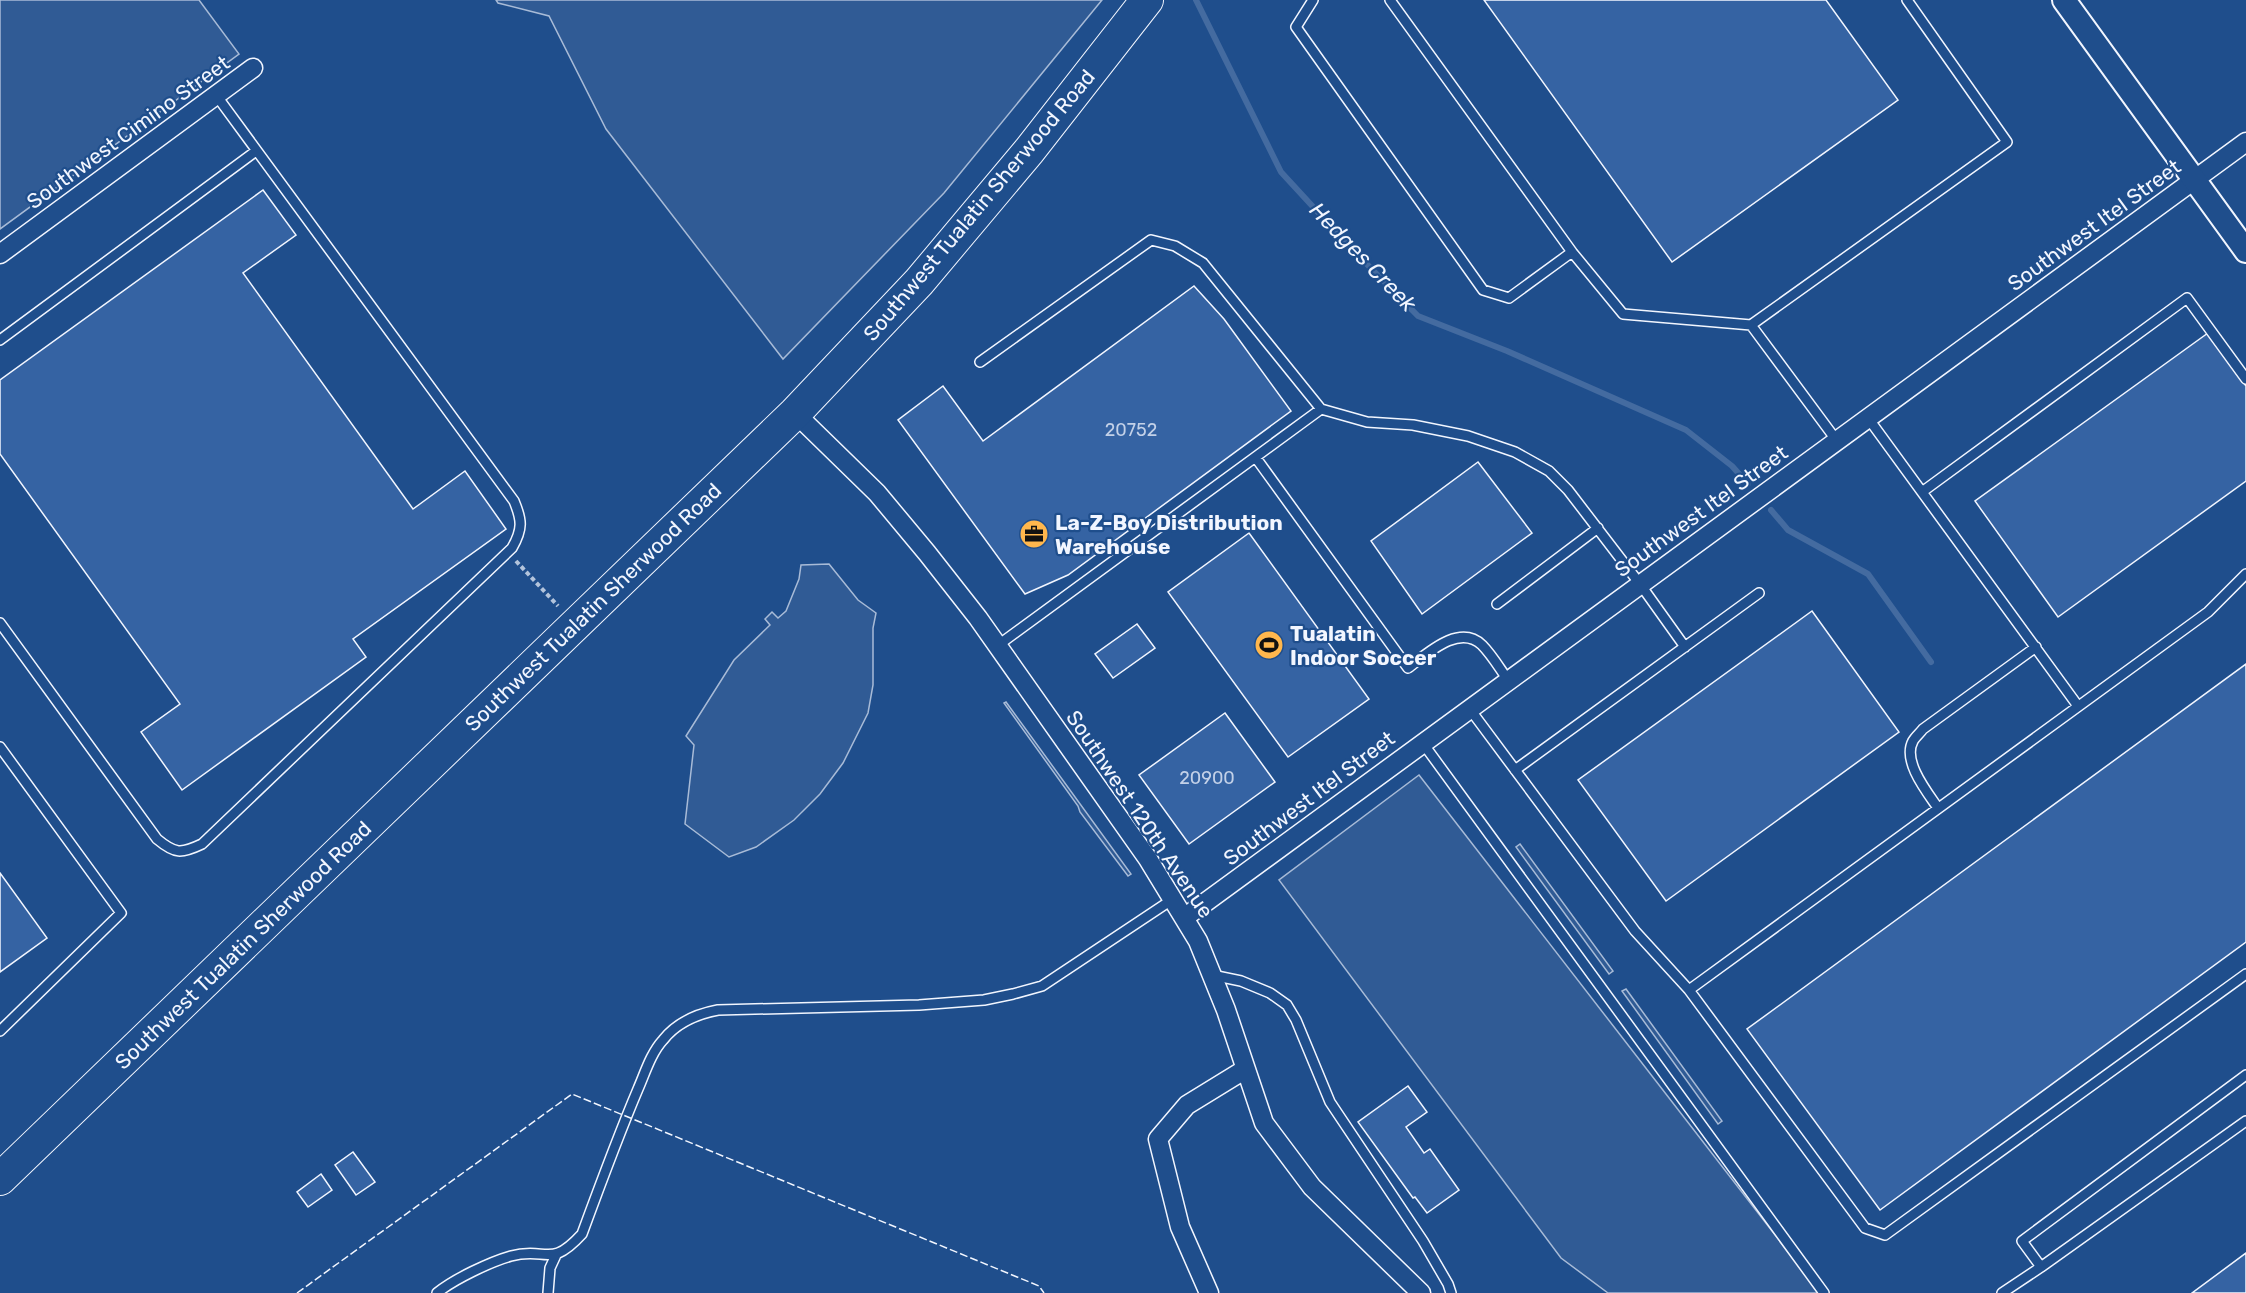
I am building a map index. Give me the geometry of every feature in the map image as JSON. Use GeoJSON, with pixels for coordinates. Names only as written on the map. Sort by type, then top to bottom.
{"type":"FeatureCollection","features":[{"type":"Feature","properties":{"kind":"highway","name":"Southwest Tualatin Sherwood Road"},"geometry":{"type":"LineString","coordinates":[[0,1179],[795,413],[919,282],[1029,151],[1147,0]]}},
{"type":"Feature","properties":{"kind":"street"},"geometry":{"type":"LineString","coordinates":[[2064,0],[2246,251]]}},
{"type":"Feature","properties":{"kind":"street","name":"Southwest Cimino Street"},"geometry":{"type":"LineString","coordinates":[[0,254],[253,68]]}},
{"type":"Feature","properties":{"kind":"street","name":"Southwest Itel Street"},"geometry":{"type":"LineString","coordinates":[[1184,918],[2246,142]]}},
{"type":"Feature","properties":{"kind":"street","name":"Southwest 120th Avenue"},"geometry":{"type":"LineString","coordinates":[[795,413],[884,502],[927,553],[997,646],[1141,850],[1198,941],[1226,1010],[1244,1070],[1264,1122],[1312,1187],[1421,1293]]}},
{"type":"Feature","properties":{"kind":"street"},"geometry":{"type":"LineString","coordinates":[[1209,1293],[1180,1227],[1158,1139],[1187,1105],[1244,1070]]}},
{"type":"Feature","properties":{"kind":"lane"},"geometry":{"type":"LineString","coordinates":[[1313,0],[1296,27],[1483,290],[1509,298],[1572,252]]}},
{"type":"Feature","properties":{"kind":"lane"},"geometry":{"type":"LineString","coordinates":[[1390,0],[1572,252],[1623,314],[1752,325],[2007,142],[1907,0]]}},
{"type":"Feature","properties":{"kind":"lane"},"geometry":{"type":"LineString","coordinates":[[0,623],[157,839],[170,850],[186,852],[202,844],[508,551],[520,534],[520,517],[514,501],[216,95]]}},
{"type":"Feature","properties":{"kind":"lane"},"geometry":{"type":"LineString","coordinates":[[0,340],[256,151]]}},
{"type":"Feature","properties":{"kind":"lane"},"geometry":{"type":"LineString","coordinates":[[980,362],[1151,240],[1175,246],[1203,263],[1321,409],[1367,422],[1413,425],[1468,436],[1515,452],[1549,471],[1568,490],[1598,528],[1685,647]]}},
{"type":"Feature","properties":{"kind":"lane"},"geometry":{"type":"LineString","coordinates":[[1922,492],[2187,298],[2246,379]]}},
{"type":"Feature","properties":{"kind":"lane"},"geometry":{"type":"LineString","coordinates":[[1752,325],[1837,441]]}},
{"type":"Feature","properties":{"kind":"lane"},"geometry":{"type":"LineString","coordinates":[[997,646],[1321,409]]}},
{"type":"Feature","properties":{"kind":"lane"},"geometry":{"type":"LineString","coordinates":[[1868,418],[2078,706]]}},
{"type":"Feature","properties":{"kind":"lane"},"geometry":{"type":"LineString","coordinates":[[1256,458],[1408,668],[1452,639],[1469,637],[1482,645],[1508,680]]}},
{"type":"Feature","properties":{"kind":"lane"},"geometry":{"type":"LineString","coordinates":[[1497,604],[1598,528]]}},
{"type":"Feature","properties":{"kind":"lane"},"geometry":{"type":"LineString","coordinates":[[1689,990],[2208,612],[2246,574]]}},
{"type":"Feature","properties":{"kind":"lane"},"geometry":{"type":"LineString","coordinates":[[1515,770],[1760,592]]}},
{"type":"Feature","properties":{"kind":"lane"},"geometry":{"type":"LineString","coordinates":[[1938,808],[1918,780],[1911,758],[1912,742],[1923,729],[2036,647]]}},
{"type":"Feature","properties":{"kind":"lane"},"geometry":{"type":"LineString","coordinates":[[1469,708],[1635,931],[1689,990],[1865,1228],[1885,1235],[2246,974]]}},
{"type":"Feature","properties":{"kind":"lane"},"geometry":{"type":"LineString","coordinates":[[1422,742],[1824,1293]]}},
{"type":"Feature","properties":{"kind":"lane"},"geometry":{"type":"LineString","coordinates":[[0,747],[121,913],[0,1031]]}},
{"type":"Feature","properties":{"kind":"lane"},"geometry":{"type":"LineString","coordinates":[[437,1293],[458,1279],[508,1256],[525,1252],[555,1255],[568,1249],[582,1234],[651,1060],[662,1040],[696,1014],[718,1010],[919,1005],[984,1000],[1012,994],[1042,986],[1173,899]]}},
{"type":"Feature","properties":{"kind":"lane"},"geometry":{"type":"LineString","coordinates":[[1212,975],[1270,993],[1287,1005],[1296,1020],[1330,1102],[1424,1241],[1451,1293]]}},
{"type":"Feature","properties":{"kind":"lane"},"geometry":{"type":"LineString","coordinates":[[2041,1268],[2022,1241],[2246,1075]]}},
{"type":"Feature","properties":{"kind":"lane"},"geometry":{"type":"LineString","coordinates":[[2002,1293],[2041,1268],[2246,1121]]}},
{"type":"Feature","properties":{"kind":"lane"},"geometry":{"type":"LineString","coordinates":[[548,1293],[550,1268],[555,1255]]}},
{"type":"Feature","properties":{"kind":"path"},"geometry":{"type":"LineString","coordinates":[[508,551],[524,571],[576,624]]}},
{"type":"Feature","properties":{"kind":"shaded area"},"geometry":{"type":"Polygon","coordinates":[[[0,0],[199,0],[239,54],[0,229],[0,0]]]}},
{"type":"Feature","properties":{"kind":"shaded area"},"geometry":{"type":"Polygon","coordinates":[[[496,0],[1102,0],[944,193],[783,359],[606,129],[549,16],[498,3],[496,0]]]}},
{"type":"Feature","properties":{"kind":"shaded area"},"geometry":{"type":"Polygon","coordinates":[[[829,564],[858,600],[876,613],[873,628],[873,685],[868,713],[843,763],[820,794],[794,820],[756,847],[729,857],[685,824],[694,745],[686,736],[734,660],[770,625],[765,619],[772,612],[778,618],[786,611],[799,579],[801,565],[829,564]]]}},
{"type":"Feature","properties":{"kind":"shaded area"},"geometry":{"type":"Polygon","coordinates":[[[1006,702],[1131,874],[1128,876],[1080,812],[1004,703],[1006,702]]]}},
{"type":"Feature","properties":{"kind":"shaded area"},"geometry":{"type":"Polygon","coordinates":[[[1419,775],[1820,1293],[1608,1293],[1561,1258],[1279,880],[1419,775]]]}},
{"type":"Feature","properties":{"kind":"shaded area"},"geometry":{"type":"Polygon","coordinates":[[[1520,844],[1613,971],[1609,974],[1516,847],[1520,844]]]}},
{"type":"Feature","properties":{"kind":"shaded area"},"geometry":{"type":"Polygon","coordinates":[[[1626,989],[1722,1121],[1718,1124],[1622,991],[1626,989]]]}},
{"type":"Feature","properties":{"kind":"building"},"geometry":{"type":"Polygon","coordinates":[[[1484,0],[1826,0],[1898,100],[1672,262],[1484,0]]]}},
{"type":"Feature","properties":{"kind":"building"},"geometry":{"type":"Polygon","coordinates":[[[263,190],[296,235],[243,273],[413,509],[465,471],[506,529],[353,639],[366,657],[182,790],[141,732],[180,704],[0,454],[0,380],[263,190]]]}},
{"type":"Feature","properties":{"kind":"building"},"geometry":{"type":"Polygon","coordinates":[[[1194,286],[1224,319],[1291,411],[1068,575],[1025,594],[898,420],[943,386],[983,441],[1194,286]]]}},
{"type":"Feature","properties":{"kind":"building"},"geometry":{"type":"Polygon","coordinates":[[[2208,333],[2246,386],[2246,481],[2058,617],[1975,501],[2208,333]]]}},
{"type":"Feature","properties":{"kind":"building"},"geometry":{"type":"Polygon","coordinates":[[[1478,462],[1532,533],[1422,614],[1371,541],[1478,462]]]}},
{"type":"Feature","properties":{"kind":"building","name":"Tualatin Indoor Soccer"},"geometry":{"type":"Polygon","coordinates":[[[1249,533],[1369,699],[1288,757],[1168,592],[1249,533]]]}},
{"type":"Feature","properties":{"kind":"building"},"geometry":{"type":"Polygon","coordinates":[[[1812,611],[1899,732],[1666,901],[1578,780],[1812,611]]]}},
{"type":"Feature","properties":{"kind":"building"},"geometry":{"type":"Polygon","coordinates":[[[1137,624],[1155,648],[1113,678],[1095,654],[1137,624]]]}},
{"type":"Feature","properties":{"kind":"building"},"geometry":{"type":"Polygon","coordinates":[[[2246,664],[2246,942],[1880,1210],[1747,1029],[2246,664]]]}},
{"type":"Feature","properties":{"kind":"building"},"geometry":{"type":"Polygon","coordinates":[[[1225,713],[1275,782],[1189,844],[1139,775],[1225,713]]]}},
{"type":"Feature","properties":{"kind":"building"},"geometry":{"type":"Polygon","coordinates":[[[0,873],[47,938],[0,972],[0,873]]]}},
{"type":"Feature","properties":{"kind":"building"},"geometry":{"type":"Polygon","coordinates":[[[1408,1086],[1427,1112],[1406,1127],[1424,1153],[1430,1149],[1459,1190],[1427,1213],[1415,1197],[1413,1198],[1358,1122],[1408,1086]]]}},
{"type":"Feature","properties":{"kind":"building"},"geometry":{"type":"Polygon","coordinates":[[[353,1152],[375,1182],[356,1195],[335,1165],[353,1152]]]}},
{"type":"Feature","properties":{"kind":"building"},"geometry":{"type":"Polygon","coordinates":[[[321,1174],[332,1190],[308,1207],[297,1192],[321,1174]]]}},
{"type":"Feature","properties":{"kind":"building"},"geometry":{"type":"Polygon","coordinates":[[[2246,1253],[2246,1293],[2192,1293],[2246,1253]]]}},
{"type":"Feature","properties":{"kind":"waterway","name":"Hedges Creek"},"geometry":{"type":"LineString","coordinates":[[1196,0],[1281,172],[1418,316],[1507,351],[1686,430],[1732,466],[1748,484]]}},
{"type":"Feature","properties":{"kind":"waterway","name":"Hedges Creek"},"geometry":{"type":"LineString","coordinates":[[1771,510],[1788,530],[1868,574],[1931,662]]}},
{"type":"Feature","properties":{"kind":"fence"},"geometry":{"type":"LineString","coordinates":[[297,1293],[572,1094],[1039,1286],[1044,1293]]}},
{"type":"Feature","properties":{"kind":"place","name":"La-Z-Boy Distribution Warehouse"},"geometry":{"type":"Point","coordinates":[1034,534]}},
{"type":"Feature","properties":{"kind":"place","name":"Tualatin Indoor Soccer"},"geometry":{"type":"Point","coordinates":[1269,645]}}]}
